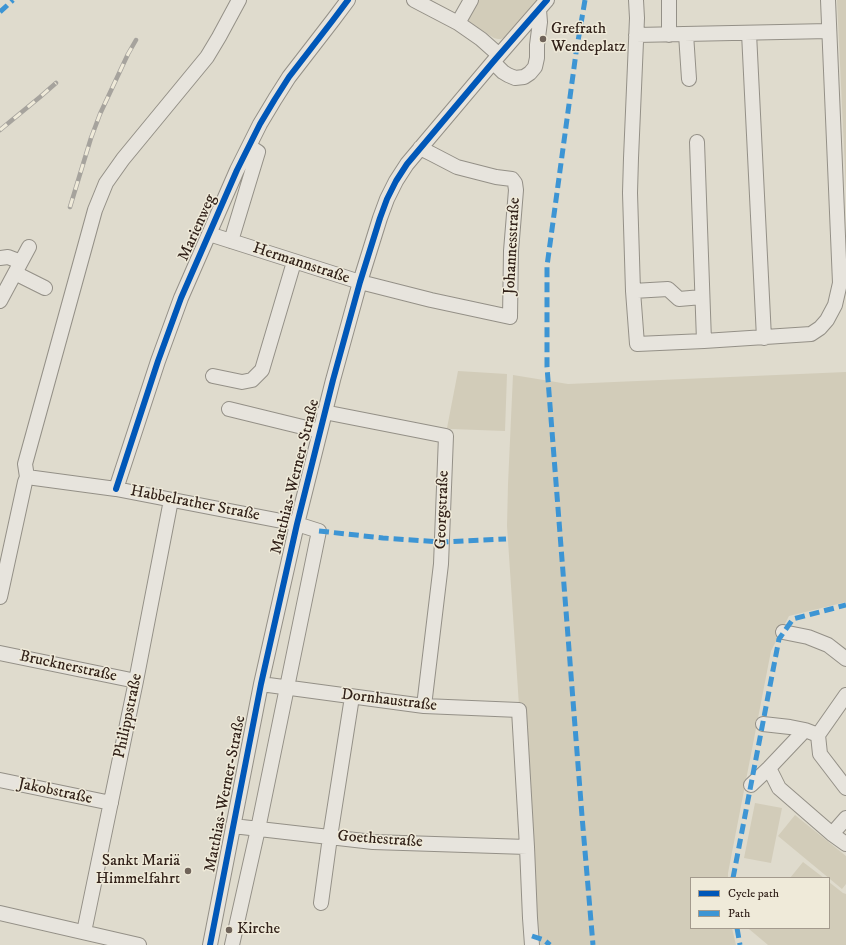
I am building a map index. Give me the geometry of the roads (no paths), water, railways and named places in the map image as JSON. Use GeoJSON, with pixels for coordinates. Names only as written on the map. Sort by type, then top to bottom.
{"type":"FeatureCollection","features":[{"type":"Feature","properties":{"kind":"street"},"geometry":{"type":"LineString","coordinates":[[0,597],[26,480],[26,464],[95,210],[106,183],[123,159],[207,57],[239,0]]}},
{"type":"Feature","properties":{"kind":"street","name":"Marienweg"},"geometry":{"type":"LineString","coordinates":[[116,489],[158,361],[181,298],[237,170],[260,124],[289,77],[348,0]]}},
{"type":"Feature","properties":{"kind":"street"},"geometry":{"type":"LineString","coordinates":[[414,0],[458,23],[481,39],[496,58],[503,72],[515,78],[524,77],[535,67],[543,5]]}},
{"type":"Feature","properties":{"kind":"street"},"geometry":{"type":"LineString","coordinates":[[636,0],[637,18],[630,158],[630,193],[633,291],[637,344],[764,338],[811,334],[820,328],[827,320],[835,305],[840,283],[828,0]]}},
{"type":"Feature","properties":{"kind":"street"},"geometry":{"type":"LineString","coordinates":[[669,0],[669,35]]}},
{"type":"Feature","properties":{"kind":"street"},"geometry":{"type":"LineString","coordinates":[[458,23],[465,2]]}},
{"type":"Feature","properties":{"kind":"street","name":"Matthias-Werner-Straße"},"geometry":{"type":"LineString","coordinates":[[210,945],[261,684],[297,524],[324,412],[360,282],[380,218],[396,180],[407,164],[496,58],[543,5]]}},
{"type":"Feature","properties":{"kind":"street"},"geometry":{"type":"LineString","coordinates":[[636,35],[829,31]]}},
{"type":"Feature","properties":{"kind":"street"},"geometry":{"type":"LineString","coordinates":[[748,33],[764,338]]}},
{"type":"Feature","properties":{"kind":"street"},"geometry":{"type":"LineString","coordinates":[[686,34],[688,79]]}},
{"type":"Feature","properties":{"kind":"street"},"geometry":{"type":"LineString","coordinates":[[697,142],[704,341]]}},
{"type":"Feature","properties":{"kind":"street","name":"Marienweg"},"geometry":{"type":"LineString","coordinates":[[231,241],[258,152],[249,146]]}},
{"type":"Feature","properties":{"kind":"street","name":"Johannesstraße"},"geometry":{"type":"LineString","coordinates":[[420,148],[457,167],[512,179],[516,183],[511,251],[510,317]]}},
{"type":"Feature","properties":{"kind":"street","name":"Marienweg"},"geometry":{"type":"LineString","coordinates":[[229,191],[244,196]]}},
{"type":"Feature","properties":{"kind":"street","name":"Hermannstraße"},"geometry":{"type":"LineString","coordinates":[[209,234],[360,282],[431,300],[510,317]]}},
{"type":"Feature","properties":{"kind":"street"},"geometry":{"type":"LineString","coordinates":[[0,301],[28,247]]}},
{"type":"Feature","properties":{"kind":"street"},"geometry":{"type":"LineString","coordinates":[[0,258],[8,257],[18,268],[45,288]]}},
{"type":"Feature","properties":{"kind":"street"},"geometry":{"type":"LineString","coordinates":[[213,376],[242,382],[252,380],[262,370],[294,262]]}},
{"type":"Feature","properties":{"kind":"street"},"geometry":{"type":"LineString","coordinates":[[633,291],[668,289],[679,299],[702,297]]}},
{"type":"Feature","properties":{"kind":"street"},"geometry":{"type":"LineString","coordinates":[[229,409],[319,431]]}},
{"type":"Feature","properties":{"kind":"street","name":"Georgstraße"},"geometry":{"type":"LineString","coordinates":[[324,412],[446,436],[441,564],[424,706]]}},
{"type":"Feature","properties":{"kind":"street","name":"Habbelrather Straße"},"geometry":{"type":"LineString","coordinates":[[26,480],[116,489],[297,524]]}},
{"type":"Feature","properties":{"kind":"street","name":"Philippstraße"},"geometry":{"type":"LineString","coordinates":[[84,932],[136,681],[171,500]]}},
{"type":"Feature","properties":{"kind":"street","name":"Matthias-Werner-Straße"},"geometry":{"type":"LineString","coordinates":[[232,945],[258,829],[319,531],[297,524]]}},
{"type":"Feature","properties":{"kind":"street"},"geometry":{"type":"LineString","coordinates":[[784,632],[808,637],[828,645],[846,659]]}},
{"type":"Feature","properties":{"kind":"street","name":"Brucknerstraße"},"geometry":{"type":"LineString","coordinates":[[0,653],[136,681]]}},
{"type":"Feature","properties":{"kind":"street","name":"Dornhaustraße"},"geometry":{"type":"LineString","coordinates":[[261,684],[424,706],[519,710],[527,847]]}},
{"type":"Feature","properties":{"kind":"street"},"geometry":{"type":"LineString","coordinates":[[846,695],[818,735],[820,754],[846,788]]}},
{"type":"Feature","properties":{"kind":"street"},"geometry":{"type":"LineString","coordinates":[[320,903],[352,696]]}},
{"type":"Feature","properties":{"kind":"street"},"geometry":{"type":"LineString","coordinates":[[763,724],[805,730],[818,735]]}},
{"type":"Feature","properties":{"kind":"street"},"geometry":{"type":"LineString","coordinates":[[751,786],[805,730]]}},
{"type":"Feature","properties":{"kind":"street"},"geometry":{"type":"LineString","coordinates":[[769,768],[778,788],[846,844]]}},
{"type":"Feature","properties":{"kind":"street","name":"Jakobstraße"},"geometry":{"type":"LineString","coordinates":[[0,780],[111,803]]}},
{"type":"Feature","properties":{"kind":"street"},"geometry":{"type":"LineString","coordinates":[[832,834],[846,818]]}},
{"type":"Feature","properties":{"kind":"street","name":"Goethestraße"},"geometry":{"type":"LineString","coordinates":[[233,826],[374,842],[527,847]]}},
{"type":"Feature","properties":{"kind":"street"},"geometry":{"type":"LineString","coordinates":[[527,847],[532,945]]}},
{"type":"Feature","properties":{"kind":"street"},"geometry":{"type":"LineString","coordinates":[[0,913],[139,945]]}},
{"type":"Feature","properties":{"kind":"street"},"geometry":{"type":"LineString","coordinates":[[216,917],[220,930],[228,945]]}},
{"type":"Feature","properties":{"kind":"railway"},"geometry":{"type":"LineString","coordinates":[[70,207],[100,114],[136,40]]}},
{"type":"Feature","properties":{"kind":"railway"},"geometry":{"type":"LineString","coordinates":[[0,130],[56,83]]}},
{"type":"Feature","properties":{"kind":"place","name":"Grefrath Wendeplatz"},"geometry":{"type":"Point","coordinates":[543,39]}},
{"type":"Feature","properties":{"kind":"place","name":"Sankt Mariä Himmelfahrt"},"geometry":{"type":"Point","coordinates":[188,871]}},
{"type":"Feature","properties":{"kind":"place","name":"Kirche"},"geometry":{"type":"Point","coordinates":[229,930]}}]}
